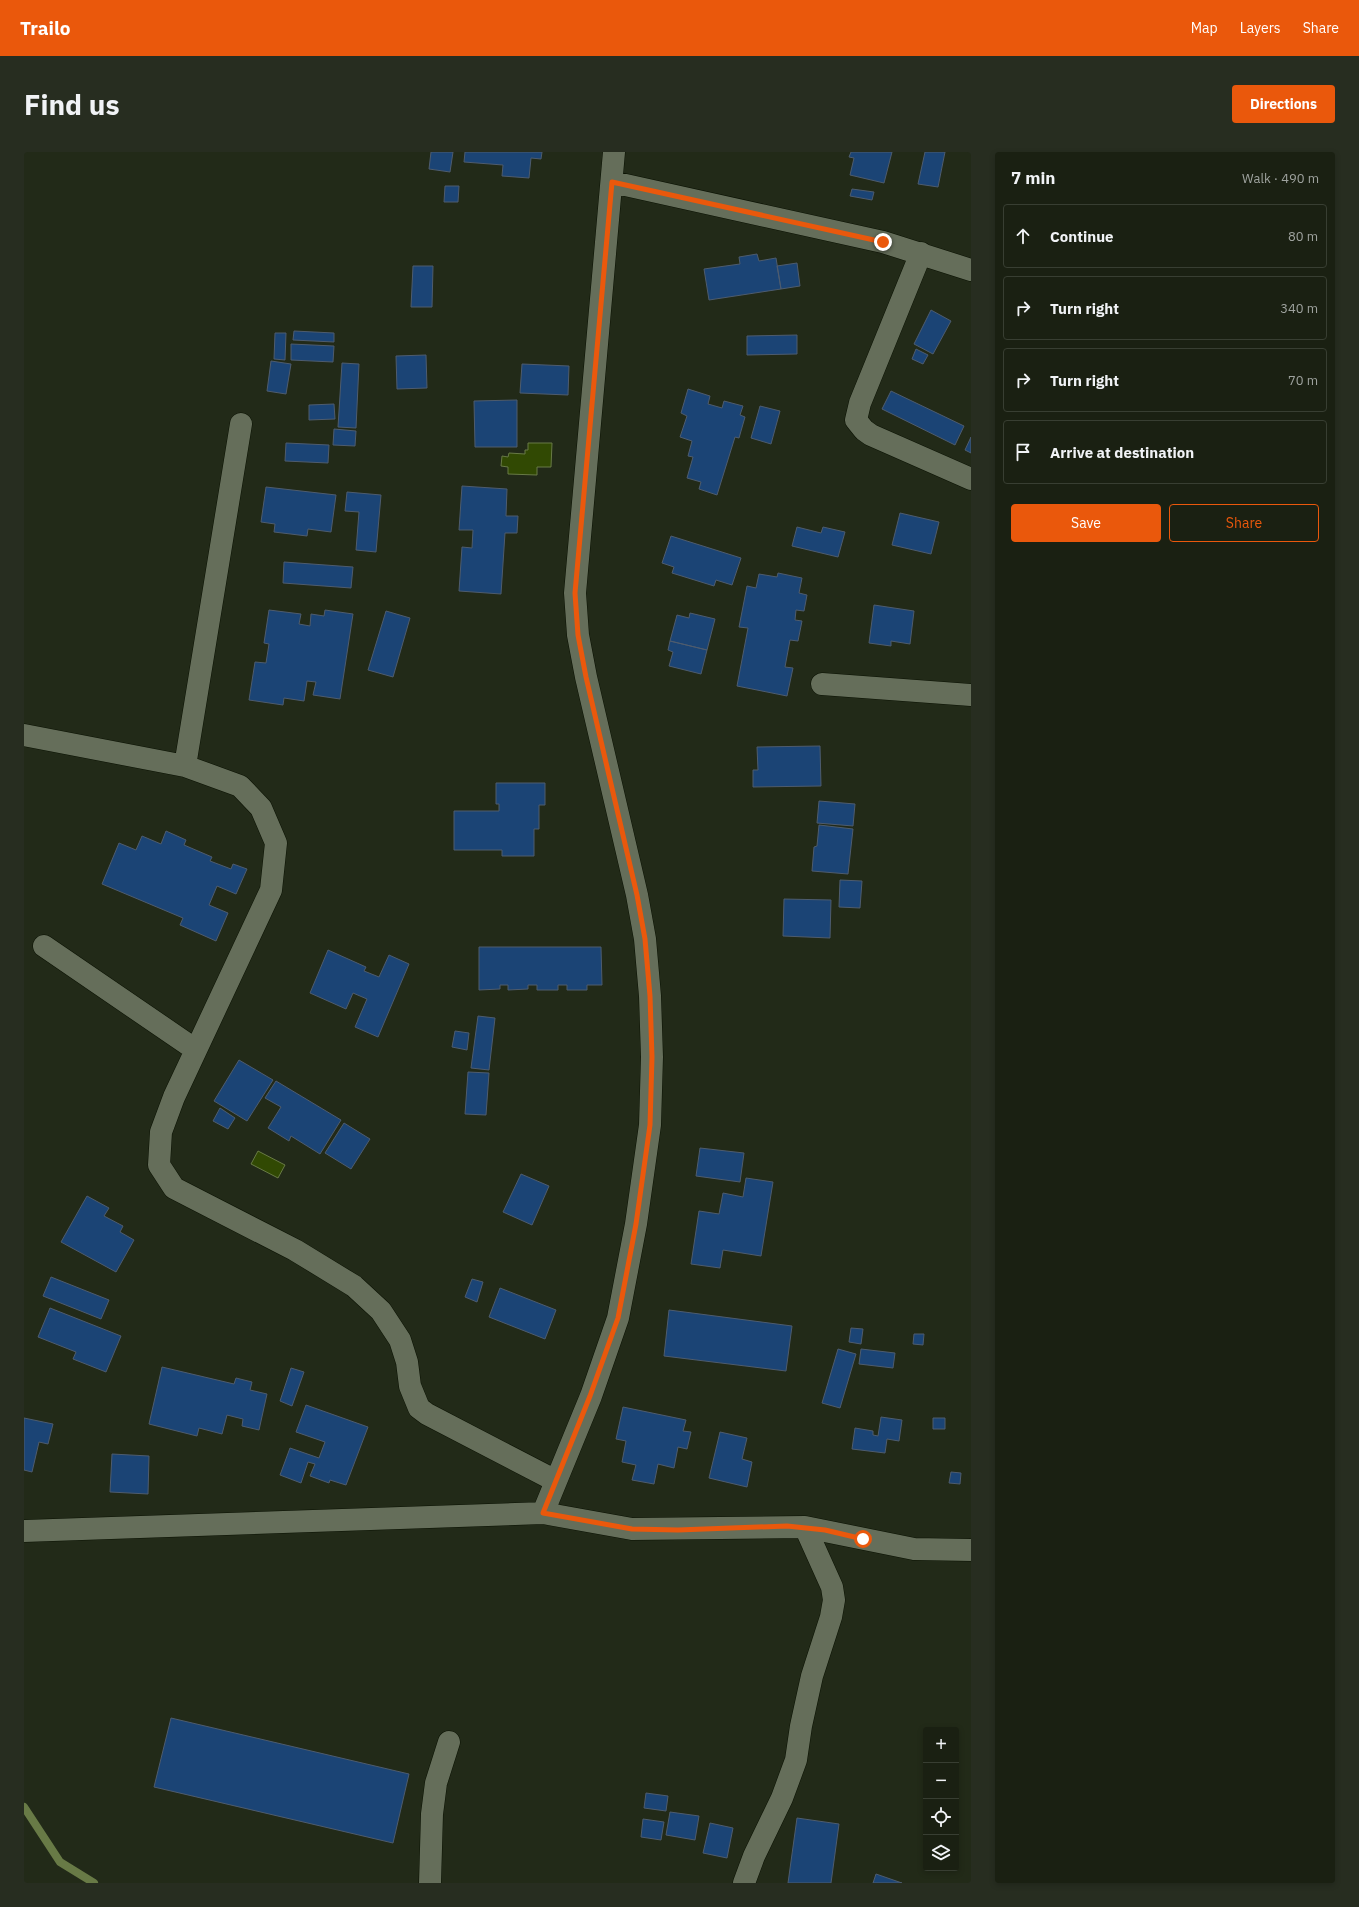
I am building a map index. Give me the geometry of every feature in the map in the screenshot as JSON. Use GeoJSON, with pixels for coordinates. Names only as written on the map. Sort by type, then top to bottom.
{"type":"FeatureCollection","features":[{"type":"Feature","properties":{"kind":"street"},"geometry":{"type":"LineString","coordinates":[[543,1513],[590,1396],[618,1318],[636,1224],[650,1125],[652,1057],[650,996],[645,939],[637,895],[586,677],[578,635],[575,593],[614,152]]}},
{"type":"Feature","properties":{"kind":"street"},"geometry":{"type":"LineString","coordinates":[[612,182],[883,242],[971,270]]}},
{"type":"Feature","properties":{"kind":"street"},"geometry":{"type":"LineString","coordinates":[[921,253],[860,403],[856,420],[864,430],[871,435],[971,479]]}},
{"type":"Feature","properties":{"kind":"street"},"geometry":{"type":"LineString","coordinates":[[185,766],[241,424]]}},
{"type":"Feature","properties":{"kind":"street"},"geometry":{"type":"LineString","coordinates":[[822,684],[971,695]]}},
{"type":"Feature","properties":{"kind":"street"},"geometry":{"type":"LineString","coordinates":[[24,735],[185,766],[240,786],[261,808],[276,842],[271,890],[196,1050],[161,1132],[158,1165],[174,1188],[295,1250],[354,1286],[381,1311],[400,1340],[407,1362],[410,1386],[419,1408],[427,1414],[556,1481]]}},
{"type":"Feature","properties":{"kind":"street"},"geometry":{"type":"LineString","coordinates":[[44,946],[196,1050]]}},
{"type":"Feature","properties":{"kind":"street"},"geometry":{"type":"LineString","coordinates":[[24,1531],[543,1513],[632,1529],[678,1530],[787,1526],[805,1527],[914,1549],[971,1550]]}},
{"type":"Feature","properties":{"kind":"street"},"geometry":{"type":"LineString","coordinates":[[744,1883],[754,1856],[782,1798],[796,1760],[801,1726],[812,1676],[831,1617],[834,1600],[832,1587],[805,1527]]}},
{"type":"Feature","properties":{"kind":"street"},"geometry":{"type":"LineString","coordinates":[[430,1883],[432,1814],[436,1783],[449,1742]]}},
{"type":"Feature","properties":{"kind":"shaded area"},"geometry":{"type":"Polygon","coordinates":[[[528,443],[552,443],[551,467],[537,467],[537,475],[508,474],[508,467],[501,466],[502,456],[508,457],[509,453],[525,454],[525,450],[528,450],[528,443]]]}},
{"type":"Feature","properties":{"kind":"shaded area"},"geometry":{"type":"Polygon","coordinates":[[[258,1151],[285,1165],[278,1178],[251,1164],[258,1151]]]}},
{"type":"Feature","properties":{"kind":"building"},"geometry":{"type":"Polygon","coordinates":[[[431,152],[453,152],[450,172],[429,169],[431,152]]]}},
{"type":"Feature","properties":{"kind":"building"},"geometry":{"type":"Polygon","coordinates":[[[465,152],[542,152],[541,159],[531,158],[529,178],[502,176],[503,165],[464,162],[465,152]]]}},
{"type":"Feature","properties":{"kind":"building"},"geometry":{"type":"Polygon","coordinates":[[[851,152],[892,152],[884,183],[850,175],[854,158],[849,157],[851,152]]]}},
{"type":"Feature","properties":{"kind":"building"},"geometry":{"type":"Polygon","coordinates":[[[925,152],[945,152],[938,187],[918,184],[925,152]]]}},
{"type":"Feature","properties":{"kind":"building"},"geometry":{"type":"Polygon","coordinates":[[[445,186],[459,186],[458,202],[444,202],[445,186]]]}},
{"type":"Feature","properties":{"kind":"building"},"geometry":{"type":"Polygon","coordinates":[[[852,189],[874,192],[872,200],[850,196],[852,189]]]}},
{"type":"Feature","properties":{"kind":"building"},"geometry":{"type":"Polygon","coordinates":[[[757,254],[759,261],[776,258],[781,289],[709,300],[704,269],[740,264],[739,257],[757,254]]]}},
{"type":"Feature","properties":{"kind":"building"},"geometry":{"type":"Polygon","coordinates":[[[797,263],[800,286],[781,289],[777,266],[797,263]]]}},
{"type":"Feature","properties":{"kind":"building"},"geometry":{"type":"Polygon","coordinates":[[[413,266],[433,266],[432,307],[411,307],[413,266]]]}},
{"type":"Feature","properties":{"kind":"building"},"geometry":{"type":"Polygon","coordinates":[[[931,310],[951,321],[933,354],[914,344],[931,310]]]}},
{"type":"Feature","properties":{"kind":"building"},"geometry":{"type":"Polygon","coordinates":[[[294,331],[334,333],[334,342],[293,340],[294,331]]]}},
{"type":"Feature","properties":{"kind":"building"},"geometry":{"type":"Polygon","coordinates":[[[275,333],[286,333],[285,360],[274,359],[275,333]]]}},
{"type":"Feature","properties":{"kind":"building"},"geometry":{"type":"Polygon","coordinates":[[[797,335],[797,354],[747,355],[747,336],[797,335]]]}},
{"type":"Feature","properties":{"kind":"building"},"geometry":{"type":"Polygon","coordinates":[[[291,344],[334,346],[333,362],[291,360],[291,344]]]}},
{"type":"Feature","properties":{"kind":"building"},"geometry":{"type":"Polygon","coordinates":[[[916,349],[928,355],[923,364],[912,359],[916,349]]]}},
{"type":"Feature","properties":{"kind":"building"},"geometry":{"type":"Polygon","coordinates":[[[426,355],[427,388],[397,389],[396,356],[426,355]]]}},
{"type":"Feature","properties":{"kind":"building"},"geometry":{"type":"Polygon","coordinates":[[[271,361],[291,364],[286,394],[267,391],[271,361]]]}},
{"type":"Feature","properties":{"kind":"building"},"geometry":{"type":"Polygon","coordinates":[[[342,363],[359,364],[356,428],[338,427],[342,363]]]}},
{"type":"Feature","properties":{"kind":"building"},"geometry":{"type":"Polygon","coordinates":[[[522,364],[569,366],[568,395],[520,393],[522,364]]]}},
{"type":"Feature","properties":{"kind":"building"},"geometry":{"type":"Polygon","coordinates":[[[688,389],[710,396],[708,404],[722,408],[724,401],[743,406],[740,415],[745,417],[739,438],[735,437],[717,495],[699,489],[701,482],[687,478],[693,457],[688,456],[692,441],[680,437],[687,416],[681,413],[688,389]]]}},
{"type":"Feature","properties":{"kind":"building"},"geometry":{"type":"Polygon","coordinates":[[[891,391],[964,426],[955,445],[882,409],[891,391]]]}},
{"type":"Feature","properties":{"kind":"building"},"geometry":{"type":"Polygon","coordinates":[[[517,400],[517,447],[475,447],[474,401],[517,400]]]}},
{"type":"Feature","properties":{"kind":"building"},"geometry":{"type":"Polygon","coordinates":[[[334,404],[335,419],[309,420],[309,405],[334,404]]]}},
{"type":"Feature","properties":{"kind":"building"},"geometry":{"type":"Polygon","coordinates":[[[760,406],[780,411],[771,444],[751,438],[760,406]]]}},
{"type":"Feature","properties":{"kind":"building"},"geometry":{"type":"Polygon","coordinates":[[[334,429],[356,431],[355,446],[333,445],[334,429]]]}},
{"type":"Feature","properties":{"kind":"building"},"geometry":{"type":"Polygon","coordinates":[[[971,437],[971,453],[965,450],[971,437]]]}},
{"type":"Feature","properties":{"kind":"building"},"geometry":{"type":"Polygon","coordinates":[[[286,443],[329,445],[328,463],[285,461],[286,443]]]}},
{"type":"Feature","properties":{"kind":"building"},"geometry":{"type":"Polygon","coordinates":[[[462,486],[507,489],[506,516],[518,516],[517,533],[505,533],[501,594],[459,591],[462,547],[472,548],[473,530],[459,530],[462,486]]]}},
{"type":"Feature","properties":{"kind":"building"},"geometry":{"type":"Polygon","coordinates":[[[266,487],[336,495],[331,532],[308,529],[307,536],[274,532],[275,524],[261,522],[266,487]]]}},
{"type":"Feature","properties":{"kind":"building"},"geometry":{"type":"Polygon","coordinates":[[[347,492],[381,495],[376,552],[356,550],[359,512],[345,511],[347,492]]]}},
{"type":"Feature","properties":{"kind":"building"},"geometry":{"type":"Polygon","coordinates":[[[900,513],[939,522],[931,554],[892,545],[900,513]]]}},
{"type":"Feature","properties":{"kind":"building"},"geometry":{"type":"Polygon","coordinates":[[[797,527],[821,533],[823,527],[845,532],[838,557],[792,546],[797,527]]]}},
{"type":"Feature","properties":{"kind":"building"},"geometry":{"type":"Polygon","coordinates":[[[671,536],[741,558],[732,585],[716,580],[714,586],[672,573],[674,567],[662,563],[671,536]]]}},
{"type":"Feature","properties":{"kind":"building"},"geometry":{"type":"Polygon","coordinates":[[[284,562],[353,567],[351,588],[283,583],[284,562]]]}},
{"type":"Feature","properties":{"kind":"building"},"geometry":{"type":"Polygon","coordinates":[[[778,573],[802,578],[799,593],[807,595],[804,611],[796,610],[795,620],[802,621],[798,641],[790,640],[785,667],[793,668],[787,696],[737,686],[748,628],[739,627],[747,586],[756,588],[759,574],[777,577],[778,573]]]}},
{"type":"Feature","properties":{"kind":"building"},"geometry":{"type":"Polygon","coordinates":[[[874,605],[914,611],[910,644],[891,641],[891,646],[869,643],[874,605]]]}},
{"type":"Feature","properties":{"kind":"building"},"geometry":{"type":"Polygon","coordinates":[[[269,610],[301,614],[299,624],[310,626],[311,614],[324,616],[325,610],[353,614],[340,699],[313,695],[316,682],[307,681],[304,701],[284,698],[283,705],[249,700],[255,662],[266,663],[269,644],[264,643],[269,610]]]}},
{"type":"Feature","properties":{"kind":"building"},"geometry":{"type":"Polygon","coordinates":[[[386,611],[410,618],[393,677],[368,670],[386,611]]]}},
{"type":"Feature","properties":{"kind":"building"},"geometry":{"type":"Polygon","coordinates":[[[690,613],[715,619],[707,650],[670,641],[677,615],[689,618],[690,613]]]}},
{"type":"Feature","properties":{"kind":"building"},"geometry":{"type":"Polygon","coordinates":[[[670,641],[707,650],[701,674],[669,666],[673,652],[668,650],[670,641]]]}},
{"type":"Feature","properties":{"kind":"building"},"geometry":{"type":"Polygon","coordinates":[[[820,746],[821,786],[753,787],[753,770],[758,770],[757,747],[820,746]]]}},
{"type":"Feature","properties":{"kind":"building"},"geometry":{"type":"Polygon","coordinates":[[[496,783],[545,783],[545,805],[539,805],[539,829],[534,829],[534,856],[502,856],[502,850],[454,850],[454,811],[499,811],[499,804],[496,804],[496,783]]]}},
{"type":"Feature","properties":{"kind":"building"},"geometry":{"type":"Polygon","coordinates":[[[819,801],[855,804],[853,826],[817,823],[819,801]]]}},
{"type":"Feature","properties":{"kind":"building"},"geometry":{"type":"Polygon","coordinates":[[[819,825],[853,829],[848,874],[812,871],[814,847],[817,846],[819,825]]]}},
{"type":"Feature","properties":{"kind":"building"},"geometry":{"type":"Polygon","coordinates":[[[166,831],[186,840],[184,845],[212,857],[210,861],[231,869],[233,864],[247,869],[236,894],[217,886],[209,905],[228,913],[216,941],[180,925],[183,918],[102,884],[119,843],[136,850],[142,836],[161,844],[166,831]]]}},
{"type":"Feature","properties":{"kind":"building"},"geometry":{"type":"Polygon","coordinates":[[[840,880],[862,881],[860,908],[839,907],[840,880]]]}},
{"type":"Feature","properties":{"kind":"building"},"geometry":{"type":"Polygon","coordinates":[[[784,899],[831,900],[830,938],[783,936],[784,899]]]}},
{"type":"Feature","properties":{"kind":"building"},"geometry":{"type":"Polygon","coordinates":[[[479,947],[601,947],[602,985],[587,985],[587,990],[567,990],[567,985],[558,985],[558,990],[537,990],[537,985],[528,985],[528,989],[508,990],[508,985],[500,985],[500,989],[479,990],[479,947]]]}},
{"type":"Feature","properties":{"kind":"building"},"geometry":{"type":"Polygon","coordinates":[[[328,950],[366,967],[364,971],[379,977],[389,955],[409,964],[378,1037],[355,1027],[367,999],[353,993],[346,1009],[310,993],[328,950]]]}},
{"type":"Feature","properties":{"kind":"building"},"geometry":{"type":"Polygon","coordinates":[[[478,1016],[495,1018],[489,1070],[471,1068],[478,1016]]]}},
{"type":"Feature","properties":{"kind":"building"},"geometry":{"type":"Polygon","coordinates":[[[455,1031],[469,1033],[467,1050],[452,1047],[455,1031]]]}},
{"type":"Feature","properties":{"kind":"building"},"geometry":{"type":"Polygon","coordinates":[[[239,1060],[273,1080],[247,1121],[214,1101],[239,1060]]]}},
{"type":"Feature","properties":{"kind":"building"},"geometry":{"type":"Polygon","coordinates":[[[468,1072],[489,1073],[486,1115],[465,1114],[468,1072]]]}},
{"type":"Feature","properties":{"kind":"building"},"geometry":{"type":"Polygon","coordinates":[[[276,1081],[341,1120],[320,1154],[291,1136],[289,1141],[268,1128],[281,1107],[265,1098],[276,1081]]]}},
{"type":"Feature","properties":{"kind":"building"},"geometry":{"type":"Polygon","coordinates":[[[220,1108],[235,1118],[228,1129],[213,1121],[220,1108]]]}},
{"type":"Feature","properties":{"kind":"building"},"geometry":{"type":"Polygon","coordinates":[[[344,1123],[370,1139],[351,1169],[325,1153],[344,1123]]]}},
{"type":"Feature","properties":{"kind":"building"},"geometry":{"type":"Polygon","coordinates":[[[700,1148],[744,1153],[740,1182],[696,1176],[700,1148]]]}},
{"type":"Feature","properties":{"kind":"building"},"geometry":{"type":"Polygon","coordinates":[[[521,1174],[549,1186],[532,1225],[503,1212],[521,1174]]]}},
{"type":"Feature","properties":{"kind":"building"},"geometry":{"type":"Polygon","coordinates":[[[746,1178],[773,1182],[761,1256],[723,1250],[720,1268],[691,1264],[699,1211],[719,1214],[723,1193],[743,1197],[746,1178]]]}},
{"type":"Feature","properties":{"kind":"building"},"geometry":{"type":"Polygon","coordinates":[[[87,1196],[109,1208],[104,1216],[123,1226],[120,1232],[134,1240],[116,1272],[61,1242],[87,1196]]]}},
{"type":"Feature","properties":{"kind":"building"},"geometry":{"type":"Polygon","coordinates":[[[51,1277],[109,1300],[101,1319],[43,1296],[51,1277]]]}},
{"type":"Feature","properties":{"kind":"building"},"geometry":{"type":"Polygon","coordinates":[[[472,1279],[483,1282],[477,1302],[465,1297],[472,1279]]]}},
{"type":"Feature","properties":{"kind":"building"},"geometry":{"type":"Polygon","coordinates":[[[500,1288],[556,1310],[545,1339],[489,1317],[500,1288]]]}},
{"type":"Feature","properties":{"kind":"building"},"geometry":{"type":"Polygon","coordinates":[[[50,1308],[121,1336],[106,1372],[73,1359],[76,1352],[38,1337],[50,1308]]]}},
{"type":"Feature","properties":{"kind":"building"},"geometry":{"type":"Polygon","coordinates":[[[669,1310],[792,1326],[786,1371],[664,1356],[669,1310]]]}},
{"type":"Feature","properties":{"kind":"building"},"geometry":{"type":"Polygon","coordinates":[[[851,1328],[863,1329],[861,1344],[849,1342],[851,1328]]]}},
{"type":"Feature","properties":{"kind":"building"},"geometry":{"type":"Polygon","coordinates":[[[914,1334],[924,1334],[923,1345],[913,1344],[914,1334]]]}},
{"type":"Feature","properties":{"kind":"building"},"geometry":{"type":"Polygon","coordinates":[[[838,1349],[856,1354],[840,1408],[822,1403],[838,1349]]]}},
{"type":"Feature","properties":{"kind":"building"},"geometry":{"type":"Polygon","coordinates":[[[861,1349],[895,1353],[893,1368],[859,1364],[861,1349]]]}},
{"type":"Feature","properties":{"kind":"building"},"geometry":{"type":"Polygon","coordinates":[[[162,1367],[234,1384],[236,1378],[252,1382],[250,1390],[267,1394],[259,1430],[242,1426],[243,1419],[227,1415],[222,1434],[199,1428],[197,1436],[149,1424],[162,1367]]]}},
{"type":"Feature","properties":{"kind":"building"},"geometry":{"type":"Polygon","coordinates":[[[291,1368],[304,1372],[292,1406],[280,1401],[291,1368]]]}},
{"type":"Feature","properties":{"kind":"building"},"geometry":{"type":"Polygon","coordinates":[[[306,1405],[368,1427],[346,1485],[330,1480],[329,1483],[310,1476],[315,1464],[308,1462],[301,1483],[280,1475],[290,1448],[319,1458],[325,1442],[296,1432],[306,1405]]]}},
{"type":"Feature","properties":{"kind":"building"},"geometry":{"type":"Polygon","coordinates":[[[623,1407],[686,1420],[683,1431],[691,1432],[687,1449],[678,1447],[674,1468],[658,1464],[654,1484],[632,1480],[636,1465],[622,1462],[626,1441],[616,1439],[623,1407]]]}},
{"type":"Feature","properties":{"kind":"building"},"geometry":{"type":"Polygon","coordinates":[[[881,1417],[902,1420],[899,1441],[887,1439],[885,1453],[852,1449],[855,1428],[873,1431],[873,1435],[878,1436],[881,1417]]]}},
{"type":"Feature","properties":{"kind":"building"},"geometry":{"type":"Polygon","coordinates":[[[24,1418],[53,1424],[48,1444],[39,1442],[32,1472],[24,1470],[24,1418]]]}},
{"type":"Feature","properties":{"kind":"building"},"geometry":{"type":"Polygon","coordinates":[[[933,1418],[945,1418],[945,1429],[933,1429],[933,1418]]]}},
{"type":"Feature","properties":{"kind":"building"},"geometry":{"type":"Polygon","coordinates":[[[720,1432],[747,1438],[742,1459],[752,1462],[747,1487],[709,1478],[720,1432]]]}},
{"type":"Feature","properties":{"kind":"building"},"geometry":{"type":"Polygon","coordinates":[[[112,1454],[149,1456],[148,1494],[110,1492],[112,1454]]]}},
{"type":"Feature","properties":{"kind":"building"},"geometry":{"type":"Polygon","coordinates":[[[951,1472],[961,1473],[960,1484],[949,1483],[951,1472]]]}},
{"type":"Feature","properties":{"kind":"building"},"geometry":{"type":"Polygon","coordinates":[[[171,1718],[409,1774],[393,1843],[154,1787],[171,1718]]]}},
{"type":"Feature","properties":{"kind":"building"},"geometry":{"type":"Polygon","coordinates":[[[646,1793],[668,1796],[666,1811],[644,1808],[646,1793]]]}},
{"type":"Feature","properties":{"kind":"building"},"geometry":{"type":"Polygon","coordinates":[[[670,1812],[699,1816],[695,1840],[666,1835],[670,1812]]]}},
{"type":"Feature","properties":{"kind":"building"},"geometry":{"type":"Polygon","coordinates":[[[797,1818],[839,1824],[831,1883],[788,1883],[797,1818]]]}},
{"type":"Feature","properties":{"kind":"building"},"geometry":{"type":"Polygon","coordinates":[[[643,1819],[664,1822],[661,1840],[641,1837],[643,1819]]]}},
{"type":"Feature","properties":{"kind":"building"},"geometry":{"type":"Polygon","coordinates":[[[710,1823],[733,1828],[727,1858],[703,1853],[710,1823]]]}},
{"type":"Feature","properties":{"kind":"building"},"geometry":{"type":"Polygon","coordinates":[[[876,1874],[902,1883],[873,1883],[876,1874]]]}},
{"type":"Feature","properties":{"kind":"waterway"},"geometry":{"type":"LineString","coordinates":[[24,1807],[60,1862],[94,1883]]}},
{"type":"Feature","properties":{"kind":"route"},"geometry":{"type":"LineString","coordinates":[[863,1539],[825,1530],[787,1526],[678,1530],[632,1529],[543,1513],[590,1396],[618,1318],[636,1224],[650,1125],[652,1057],[650,996],[645,939],[637,895],[586,677],[578,635],[575,593],[612,182],[883,242]]}}]}
